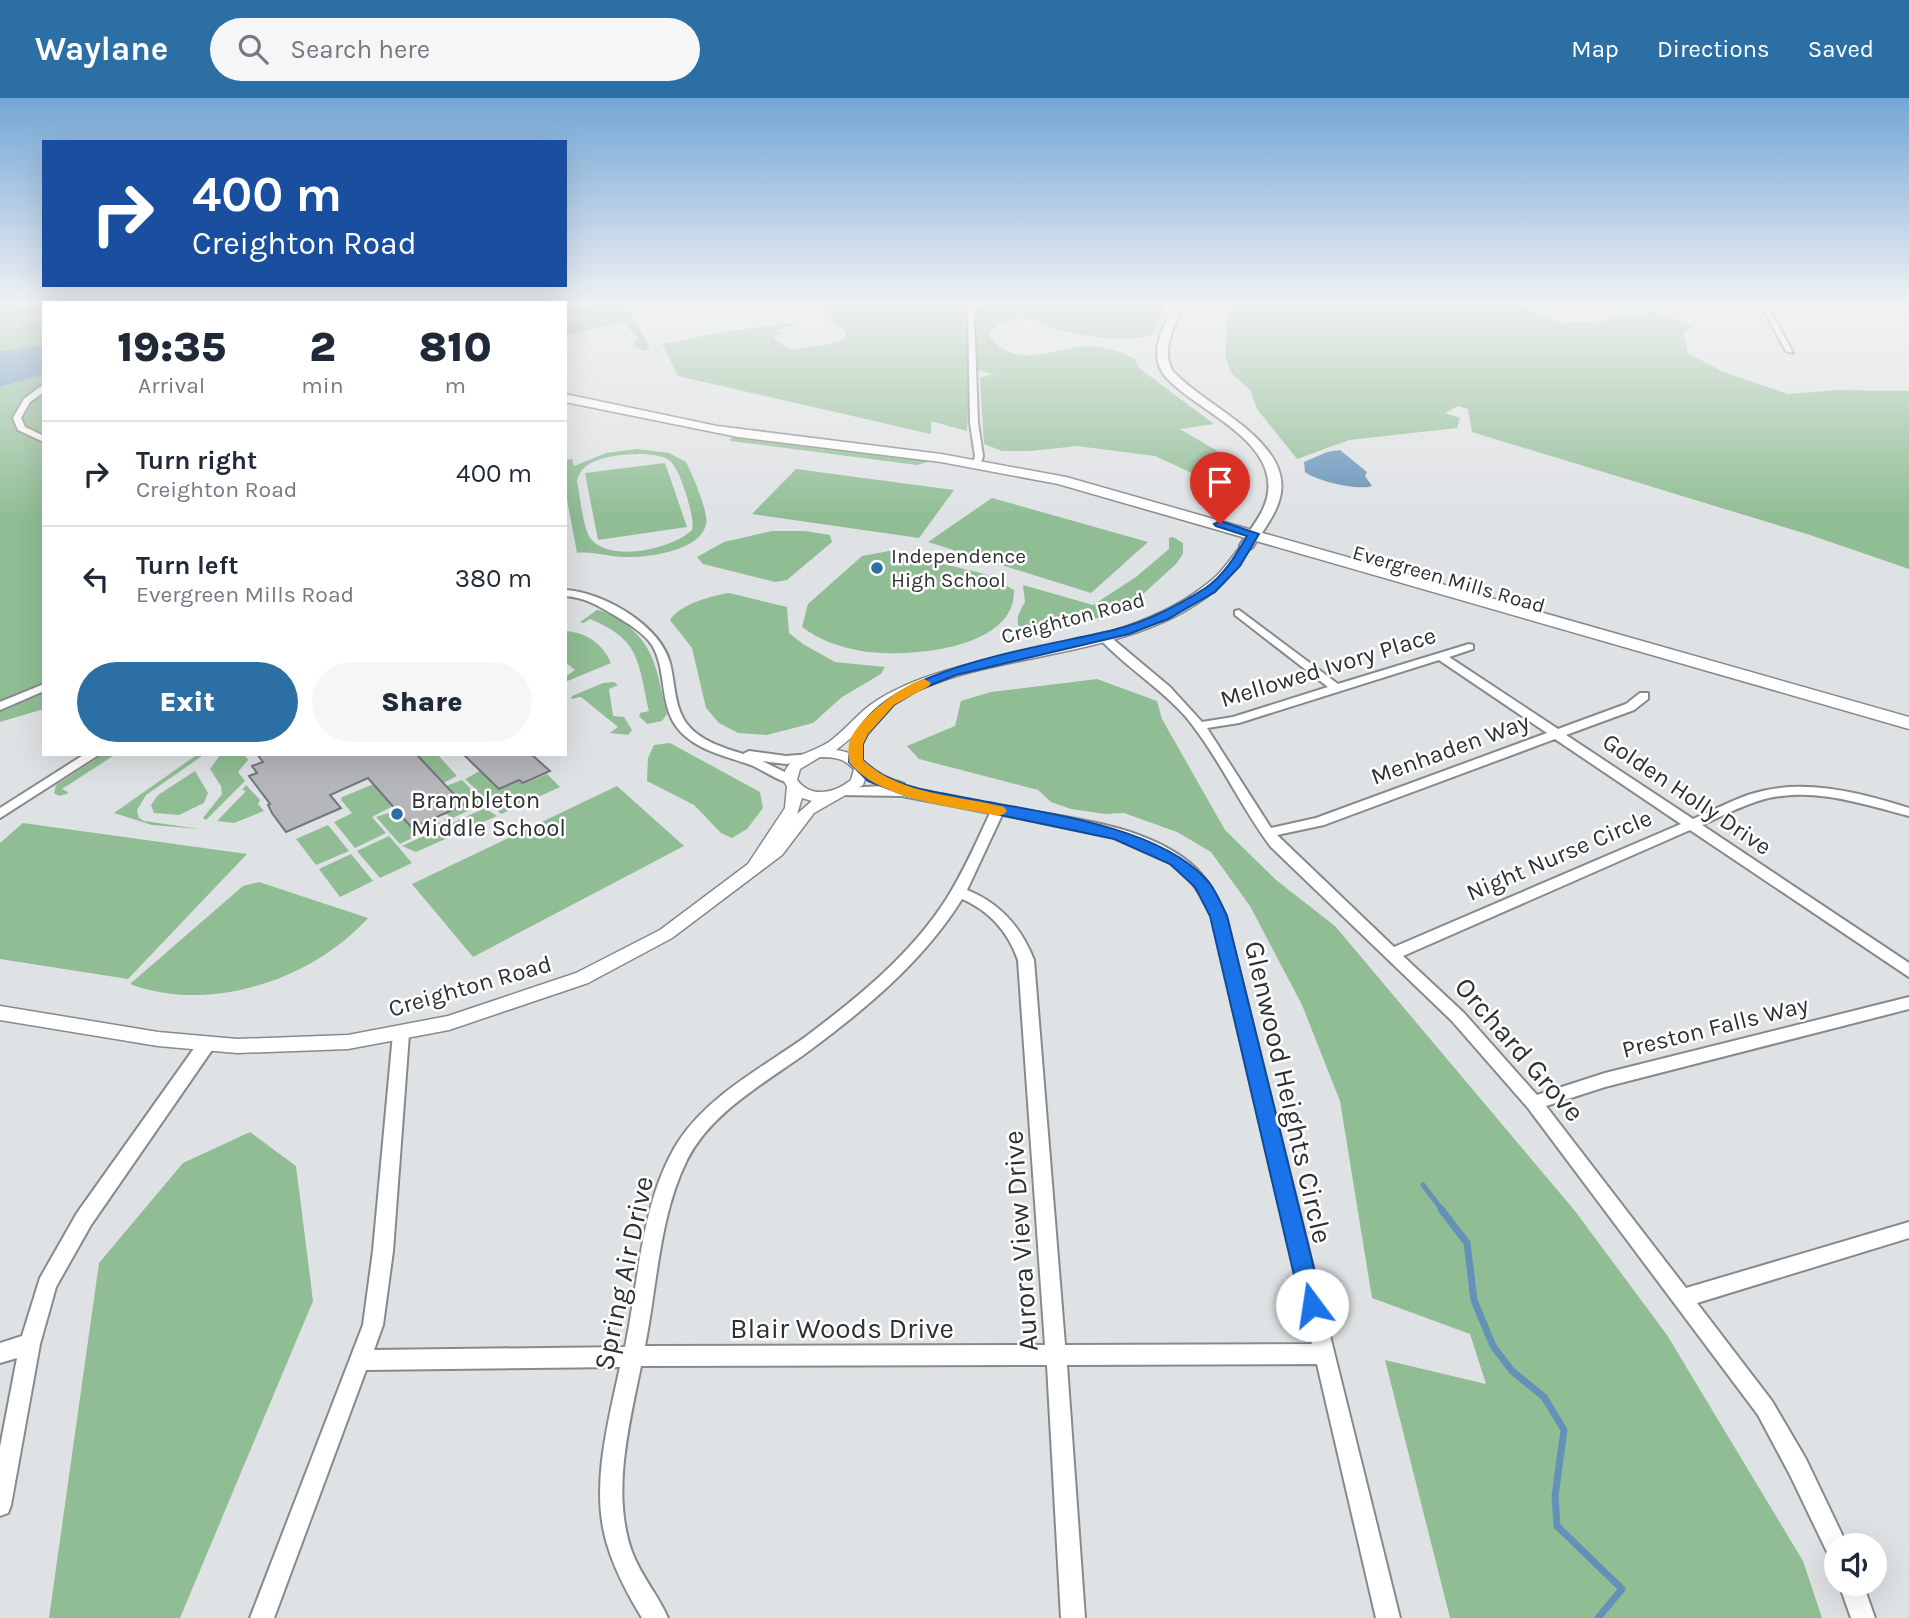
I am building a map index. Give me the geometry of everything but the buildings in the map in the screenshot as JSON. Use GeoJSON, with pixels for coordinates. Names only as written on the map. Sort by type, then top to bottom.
{"type":"FeatureCollection","features":[{"type":"Feature","properties":{"kind":"main road"},"geometry":{"type":"LineString","coordinates":[[1173,376],[1243,432],[1259,448],[1274,473],[1274,499],[1250,540]]}},
{"type":"Feature","properties":{"kind":"main road","name":"Evergreen Mills Road"},"geometry":{"type":"LineString","coordinates":[[567,398],[736,432],[977,463],[1082,485],[1250,540],[1909,736]]}},
{"type":"Feature","properties":{"kind":"main road","name":"Evergreen Mills Road"},"geometry":{"type":"LineString","coordinates":[[977,463],[1047,483],[1096,493],[1235,533],[1250,540],[1909,723]]}},
{"type":"Feature","properties":{"kind":"street"},"geometry":{"type":"LineString","coordinates":[[973,376],[974,422],[979,456],[977,463]]}},
{"type":"Feature","properties":{"kind":"street"},"geometry":{"type":"LineString","coordinates":[[42,390],[17,413],[21,428],[42,438]]}},
{"type":"Feature","properties":{"kind":"street","name":"Creighton Road"},"geometry":{"type":"LineString","coordinates":[[754,866],[764,846],[794,807],[797,797],[792,783],[793,767],[842,741],[877,708],[917,686],[951,673],[1104,637],[1163,617],[1211,590],[1236,564],[1250,540]]}},
{"type":"Feature","properties":{"kind":"street"},"geometry":{"type":"LineString","coordinates":[[567,594],[597,601],[648,634],[661,652],[680,723],[688,733],[720,750],[770,768],[810,795],[838,794]]}},
{"type":"Feature","properties":{"kind":"street"},"geometry":{"type":"LineString","coordinates":[[1239,613],[1336,688]]}},
{"type":"Feature","properties":{"kind":"street","name":"Orchard Grove"},"geometry":{"type":"LineString","coordinates":[[1104,637],[1175,698],[1199,726],[1267,833],[1307,876],[1458,1017],[1534,1103],[1765,1408],[1830,1533]]}},
{"type":"Feature","properties":{"kind":"street","name":"Mellowed Ivory Place"},"geometry":{"type":"LineString","coordinates":[[1199,726],[1235,720],[1469,647]]}},
{"type":"Feature","properties":{"kind":"street","name":"Golden Holly Drive"},"geometry":{"type":"LineString","coordinates":[[1439,656],[1909,971]]}},
{"type":"Feature","properties":{"kind":"street"},"geometry":{"type":"LineString","coordinates":[[0,706],[42,688]]}},
{"type":"Feature","properties":{"kind":"street","name":"Menhaden Way"},"geometry":{"type":"LineString","coordinates":[[1267,833],[1319,822],[1630,707],[1644,696]]}},
{"type":"Feature","properties":{"kind":"street","name":"Creighton Road"},"geometry":{"type":"LineString","coordinates":[[0,1013],[206,1045],[293,1046],[401,1034],[488,1012],[582,978],[666,934],[726,891],[776,851],[809,810],[858,782],[856,744],[862,732],[884,711],[889,702]]}},
{"type":"Feature","properties":{"kind":"street"},"geometry":{"type":"LineString","coordinates":[[720,750],[786,760],[840,754],[858,765]]}},
{"type":"Feature","properties":{"kind":"street"},"geometry":{"type":"LineString","coordinates":[[0,814],[91,756]]}},
{"type":"Feature","properties":{"kind":"street","name":"Glenwood Heights Circle"},"geometry":{"type":"LineString","coordinates":[[858,765],[873,778],[910,792]]}},
{"type":"Feature","properties":{"kind":"street","name":"Glenwood Heights Circle"},"geometry":{"type":"LineString","coordinates":[[838,794],[863,790],[910,792],[1106,832],[1140,842],[1189,870],[1210,898],[1219,916],[1388,1618]]}},
{"type":"Feature","properties":{"kind":"street","name":"Night Nurse Circle"},"geometry":{"type":"LineString","coordinates":[[1392,954],[1753,798],[1792,790],[1857,797],[1909,812]]}},
{"type":"Feature","properties":{"kind":"street","name":"Spring Air Drive"},"geometry":{"type":"LineString","coordinates":[[656,1618],[621,1555],[613,1517],[615,1464],[632,1356],[666,1194],[677,1160],[696,1131],[715,1111],[808,1045],[890,977],[922,944],[959,892],[998,810]]}},
{"type":"Feature","properties":{"kind":"street","name":"Aurora View Drive"},"geometry":{"type":"LineString","coordinates":[[959,892],[974,897],[997,912],[1015,934],[1026,960],[1073,1618]]}},
{"type":"Feature","properties":{"kind":"street","name":"Preston Falls Way"},"geometry":{"type":"LineString","coordinates":[[1534,1103],[1605,1080],[1909,1003]]}},
{"type":"Feature","properties":{"kind":"street"},"geometry":{"type":"LineString","coordinates":[[262,1618],[373,1325],[379,1290],[401,1034]]}},
{"type":"Feature","properties":{"kind":"street"},"geometry":{"type":"LineString","coordinates":[[0,1505],[30,1343],[47,1284],[65,1249],[206,1045]]}},
{"type":"Feature","properties":{"kind":"street"},"geometry":{"type":"LineString","coordinates":[[1682,1298],[1909,1230]]}},
{"type":"Feature","properties":{"kind":"street"},"geometry":{"type":"LineString","coordinates":[[0,1353],[30,1343]]}},
{"type":"Feature","properties":{"kind":"street","name":"Blair Woods Drive"},"geometry":{"type":"LineString","coordinates":[[361,1360],[632,1356],[1324,1354]]}},
{"type":"Feature","properties":{"kind":"street"},"geometry":{"type":"LineString","coordinates":[[1856,1596],[1864,1618]]}},
{"type":"Feature","properties":{"kind":"green space"},"geometry":{"type":"Polygon","coordinates":[[[0,376],[42,376],[42,710],[0,722],[0,376]]]}},
{"type":"Feature","properties":{"kind":"green space"},"geometry":{"type":"Polygon","coordinates":[[[678,376],[970,376],[967,431],[931,421],[931,434],[678,376]]]}},
{"type":"Feature","properties":{"kind":"green space"},"geometry":{"type":"Polygon","coordinates":[[[1150,376],[1214,424],[1180,429],[1219,452],[1218,467],[1196,475],[1155,456],[1077,446],[1002,451],[984,444],[980,378],[1150,376]]]}},
{"type":"Feature","properties":{"kind":"green space"},"geometry":{"type":"Polygon","coordinates":[[[1234,376],[1735,376],[1788,394],[1837,390],[1909,391],[1909,569],[1810,535],[1472,432],[1468,409],[1458,406],[1445,413],[1460,418],[1457,428],[1349,440],[1297,459],[1257,409],[1250,390],[1234,376]]]}},
{"type":"Feature","properties":{"kind":"green space"},"geometry":{"type":"Polygon","coordinates":[[[744,437],[931,461],[917,465],[730,441],[731,438],[744,437]]]}},
{"type":"Feature","properties":{"kind":"green space"},"geometry":{"type":"Polygon","coordinates":[[[637,449],[669,453],[686,462],[696,484],[706,519],[702,533],[684,547],[659,554],[625,557],[577,553],[567,500],[567,460],[572,459],[574,466],[606,453],[637,449]],[[646,454],[604,458],[586,466],[580,473],[577,481],[586,528],[591,539],[600,546],[626,552],[642,551],[671,543],[692,530],[689,506],[674,466],[670,461],[646,454]]]}},
{"type":"Feature","properties":{"kind":"green space"},"geometry":{"type":"Polygon","coordinates":[[[665,463],[687,527],[598,540],[585,473],[665,463]]]}},
{"type":"Feature","properties":{"kind":"green space"},"geometry":{"type":"Polygon","coordinates":[[[796,469],[954,490],[919,538],[752,514],[796,469]]]}},
{"type":"Feature","properties":{"kind":"green space"},"geometry":{"type":"Polygon","coordinates":[[[992,498],[1148,542],[1091,593],[928,542],[992,498]]]}},
{"type":"Feature","properties":{"kind":"green space"},"geometry":{"type":"Polygon","coordinates":[[[772,531],[805,531],[830,535],[832,542],[787,580],[775,582],[703,564],[697,557],[724,542],[772,531]]]}},
{"type":"Feature","properties":{"kind":"green space"},"geometry":{"type":"Polygon","coordinates":[[[1173,537],[1183,543],[1183,554],[1176,564],[1131,605],[1102,617],[1022,635],[1018,622],[1025,602],[1023,585],[1093,605],[1136,577],[1169,549],[1169,538],[1173,537]]]}},
{"type":"Feature","properties":{"kind":"green space"},"geometry":{"type":"Polygon","coordinates":[[[889,551],[985,574],[1014,590],[1010,610],[997,626],[978,638],[928,651],[861,651],[823,639],[802,627],[808,604],[862,556],[889,551]]]}},
{"type":"Feature","properties":{"kind":"green space"},"geometry":{"type":"Polygon","coordinates":[[[729,593],[787,607],[789,633],[835,662],[885,667],[881,674],[842,697],[813,723],[767,735],[738,733],[719,723],[706,708],[692,648],[670,620],[688,605],[729,593]]]}},
{"type":"Feature","properties":{"kind":"green space"},"geometry":{"type":"Polygon","coordinates":[[[597,610],[613,616],[634,631],[649,651],[658,674],[667,714],[662,721],[647,724],[639,716],[640,713],[649,711],[639,666],[628,644],[607,627],[590,619],[584,623],[580,622],[597,610]]]}},
{"type":"Feature","properties":{"kind":"green space"},"geometry":{"type":"Polygon","coordinates":[[[567,631],[593,640],[611,663],[567,681],[567,676],[575,670],[567,664],[567,631]]]}},
{"type":"Feature","properties":{"kind":"green space"},"geometry":{"type":"Polygon","coordinates":[[[1097,679],[1157,701],[1162,719],[1225,830],[1276,880],[1335,926],[1575,1211],[1667,1335],[1803,1561],[1822,1618],[1450,1618],[1385,1360],[1486,1384],[1470,1334],[1372,1298],[1340,1101],[1302,1005],[1250,906],[1211,852],[1177,832],[1124,813],[1105,814],[1071,809],[1051,802],[1038,790],[919,759],[907,746],[955,726],[961,701],[991,692],[1097,679]]]}},
{"type":"Feature","properties":{"kind":"green space"},"geometry":{"type":"Polygon","coordinates":[[[614,682],[618,685],[609,689],[613,716],[624,717],[632,730],[628,735],[610,733],[618,727],[581,697],[571,699],[572,696],[603,683],[614,682]]]}},
{"type":"Feature","properties":{"kind":"green space"},"geometry":{"type":"Polygon","coordinates":[[[670,743],[760,792],[763,808],[747,829],[732,838],[721,833],[694,805],[647,781],[648,758],[654,745],[670,743]]]}},
{"type":"Feature","properties":{"kind":"green space"},"geometry":{"type":"Polygon","coordinates":[[[101,756],[113,756],[62,789],[68,792],[67,794],[59,796],[54,793],[56,785],[101,756]]]}},
{"type":"Feature","properties":{"kind":"green space"},"geometry":{"type":"Polygon","coordinates":[[[195,756],[202,756],[146,795],[137,810],[139,818],[144,821],[200,829],[152,825],[114,813],[195,756]]]}},
{"type":"Feature","properties":{"kind":"green space"},"geometry":{"type":"Polygon","coordinates":[[[220,756],[245,756],[248,760],[238,772],[245,781],[206,820],[203,818],[222,794],[221,786],[210,769],[220,756]]]}},
{"type":"Feature","properties":{"kind":"green space"},"geometry":{"type":"Polygon","coordinates":[[[418,756],[439,756],[457,776],[443,783],[418,756]]]}},
{"type":"Feature","properties":{"kind":"green space"},"geometry":{"type":"Polygon","coordinates":[[[195,771],[208,793],[204,803],[179,815],[154,813],[151,805],[158,795],[195,771]]]}},
{"type":"Feature","properties":{"kind":"green space"},"geometry":{"type":"Polygon","coordinates":[[[480,771],[499,790],[520,780],[524,784],[547,774],[560,787],[501,814],[465,779],[480,771]]]}},
{"type":"Feature","properties":{"kind":"green space"},"geometry":{"type":"Polygon","coordinates":[[[462,780],[485,803],[446,821],[444,820],[449,815],[445,814],[464,805],[446,786],[462,780]]]}},
{"type":"Feature","properties":{"kind":"green space"},"geometry":{"type":"Polygon","coordinates":[[[374,784],[393,806],[372,817],[386,833],[355,848],[334,822],[352,813],[341,800],[342,797],[374,784]]]}},
{"type":"Feature","properties":{"kind":"green space"},"geometry":{"type":"Polygon","coordinates":[[[246,785],[260,800],[258,804],[264,811],[234,823],[217,821],[246,791],[242,790],[246,785]]]}},
{"type":"Feature","properties":{"kind":"green space"},"geometry":{"type":"Polygon","coordinates":[[[617,786],[684,846],[473,957],[412,884],[617,786]]]}},
{"type":"Feature","properties":{"kind":"green space"},"geometry":{"type":"Polygon","coordinates":[[[485,808],[497,816],[416,852],[402,846],[485,808]]]}},
{"type":"Feature","properties":{"kind":"green space"},"geometry":{"type":"Polygon","coordinates":[[[394,811],[414,828],[434,820],[433,822],[442,823],[400,844],[376,817],[394,811]]]}},
{"type":"Feature","properties":{"kind":"green space"},"geometry":{"type":"Polygon","coordinates":[[[23,823],[247,854],[128,979],[0,959],[0,843],[23,823]]]}},
{"type":"Feature","properties":{"kind":"green space"},"geometry":{"type":"Polygon","coordinates":[[[328,825],[349,851],[316,865],[296,839],[328,825]]]}},
{"type":"Feature","properties":{"kind":"green space"},"geometry":{"type":"Polygon","coordinates":[[[389,836],[412,863],[380,878],[357,851],[389,836]]]}},
{"type":"Feature","properties":{"kind":"green space"},"geometry":{"type":"Polygon","coordinates":[[[351,854],[373,881],[340,897],[319,869],[351,854]]]}},
{"type":"Feature","properties":{"kind":"green space"},"geometry":{"type":"Polygon","coordinates":[[[259,882],[368,918],[345,940],[318,959],[258,986],[225,993],[193,995],[161,992],[130,984],[243,886],[259,882]]]}},
{"type":"Feature","properties":{"kind":"green space"},"geometry":{"type":"Polygon","coordinates":[[[250,1132],[296,1166],[313,1301],[180,1618],[49,1618],[99,1263],[183,1163],[250,1132]]]}},
{"type":"Feature","properties":{"kind":"water"},"geometry":{"type":"Polygon","coordinates":[[[0,376],[37,376],[0,387],[0,376]]]}},
{"type":"Feature","properties":{"kind":"water"},"geometry":{"type":"Polygon","coordinates":[[[1340,450],[1367,472],[1365,476],[1372,486],[1338,484],[1318,479],[1305,472],[1304,462],[1327,452],[1340,450]]]}},
{"type":"Feature","properties":{"kind":"waterway"},"geometry":{"type":"LineString","coordinates":[[1423,1185],[1443,1211]]}},
{"type":"Feature","properties":{"kind":"waterway"},"geometry":{"type":"LineString","coordinates":[[1441,1209],[1467,1243],[1474,1300],[1493,1346],[1512,1371],[1544,1397],[1564,1430],[1555,1496],[1557,1526],[1622,1589],[1598,1618]]}},
{"type":"Feature","properties":{"kind":"slow traffic"},"geometry":{"type":"LineString","coordinates":[[924,683],[889,702],[884,711],[862,732],[856,744],[856,762],[867,775],[910,792],[999,811]]}},
{"type":"Feature","properties":{"kind":"place","name":"Independence High School"},"geometry":{"type":"Point","coordinates":[877,568]}},
{"type":"Feature","properties":{"kind":"place","name":"Brambleton Middle School"},"geometry":{"type":"Point","coordinates":[397,814]}},
{"type":"Feature","properties":{"kind":"route"},"geometry":{"type":"LineString","coordinates":[[1220,524],[1253,534],[1236,564],[1211,590],[1163,617],[1124,631],[975,666],[917,686],[889,702],[884,711],[862,732],[856,744],[856,762],[867,775],[910,792],[1082,826],[1140,842],[1176,860],[1202,884],[1219,916],[1312,1305]]}}]}
